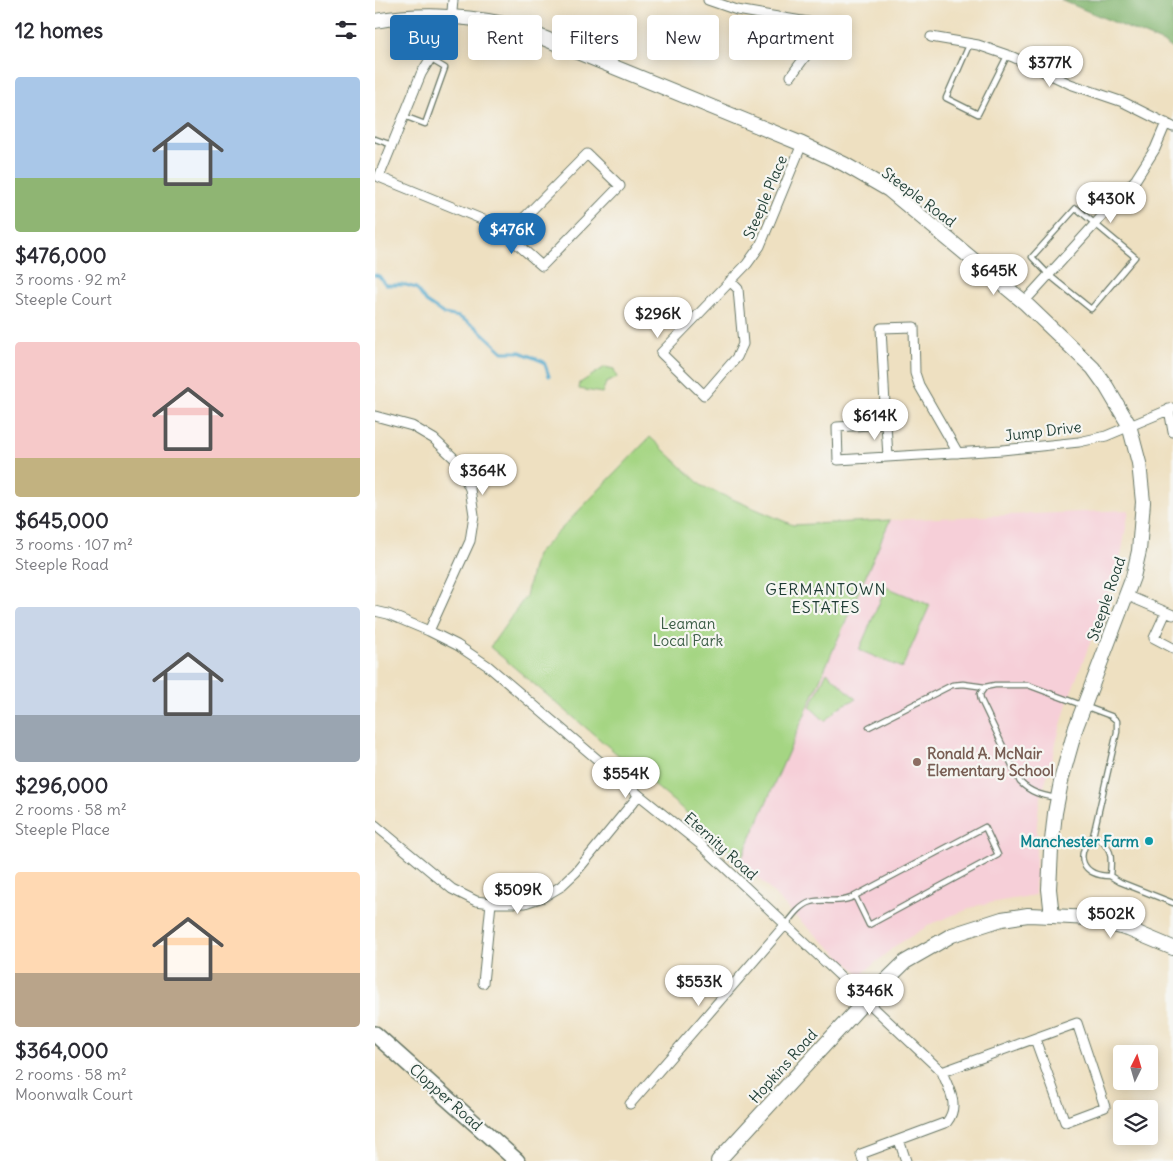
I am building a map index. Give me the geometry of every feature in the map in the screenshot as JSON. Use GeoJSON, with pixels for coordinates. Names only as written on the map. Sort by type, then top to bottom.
{"type":"FeatureCollection","features":[{"type":"Feature","properties":{"kind":"main road","name":"Clopper Road"},"geometry":{"type":"LineString","coordinates":[[375,1034],[517,1161]]}},
{"type":"Feature","properties":{"kind":"street"},"geometry":{"type":"LineString","coordinates":[[451,15],[453,0]]}},
{"type":"Feature","properties":{"kind":"street"},"geometry":{"type":"LineString","coordinates":[[708,0],[737,10],[820,24],[824,31],[791,76]]}},
{"type":"Feature","properties":{"kind":"street","name":"Steeple Road"},"geometry":{"type":"LineString","coordinates":[[375,21],[390,18]]}},
{"type":"Feature","properties":{"kind":"street","name":"Steeple Road"},"geometry":{"type":"LineString","coordinates":[[458,18],[500,23],[536,35],[802,144],[844,164],[889,190],[1024,302],[1093,368],[1106,386],[1129,425],[1139,463],[1143,502],[1139,551],[1126,595],[1069,752],[1058,798],[1051,850],[1049,889],[1052,916]]}},
{"type":"Feature","properties":{"kind":"street"},"geometry":{"type":"LineString","coordinates":[[931,37],[970,43],[1008,55],[1070,84],[1123,102],[1169,125],[1135,179],[1024,302]]}},
{"type":"Feature","properties":{"kind":"street"},"geometry":{"type":"LineString","coordinates":[[429,60],[377,176],[496,225],[507,235],[542,266],[620,186],[587,154],[507,235]]}},
{"type":"Feature","properties":{"kind":"street","name":"Steeple Place"},"geometry":{"type":"LineString","coordinates":[[730,281],[738,290],[743,344],[737,358],[704,395],[661,353],[730,281],[747,264],[760,246],[802,144]]}},
{"type":"Feature","properties":{"kind":"street"},"geometry":{"type":"LineString","coordinates":[[888,457],[881,328],[914,327],[915,373],[919,385],[957,453]]}},
{"type":"Feature","properties":{"kind":"street"},"geometry":{"type":"LineString","coordinates":[[1171,409],[1173,432]]}},
{"type":"Feature","properties":{"kind":"street","name":"Jump Drive"},"geometry":{"type":"LineString","coordinates":[[886,424],[837,427],[838,460],[957,453],[1079,442],[1106,436],[1171,409]]}},
{"type":"Feature","properties":{"kind":"street"},"geometry":{"type":"LineString","coordinates":[[375,416],[412,426],[434,439],[457,461],[470,489],[474,515],[470,541],[429,631]]}},
{"type":"Feature","properties":{"kind":"street"},"geometry":{"type":"LineString","coordinates":[[1126,595],[1169,613],[1153,638],[1173,648]]}},
{"type":"Feature","properties":{"kind":"street","name":"Eternity Road"},"geometry":{"type":"LineString","coordinates":[[375,611],[388,614],[429,631],[457,645],[488,666],[639,795],[700,844],[943,1072]]}},
{"type":"Feature","properties":{"kind":"street"},"geometry":{"type":"LineString","coordinates":[[375,825],[452,890],[477,901],[525,904],[561,887],[576,872],[639,795]]}},
{"type":"Feature","properties":{"kind":"street"},"geometry":{"type":"LineString","coordinates":[[483,984],[491,903]]}},
{"type":"Feature","properties":{"kind":"street","name":"Hopkins Road"},"geometry":{"type":"LineString","coordinates":[[718,1161],[865,1000],[905,962],[952,935],[1002,919],[1028,915],[1089,918],[1129,929],[1173,948]]}},
{"type":"Feature","properties":{"kind":"street"},"geometry":{"type":"LineString","coordinates":[[629,1104],[786,924]]}},
{"type":"Feature","properties":{"kind":"street"},"geometry":{"type":"LineString","coordinates":[[863,1161],[861,1154],[947,1122],[952,1115],[954,1105],[943,1072],[1077,1023],[1105,1107],[1065,1122],[1035,1039]]}},
{"type":"Feature","properties":{"kind":"street"},"geometry":{"type":"LineString","coordinates":[[899,1140],[906,1161]]}},
{"type":"Feature","properties":{"kind":"lane"},"geometry":{"type":"LineString","coordinates":[[970,43],[945,98],[977,114],[1008,55]]}},
{"type":"Feature","properties":{"kind":"lane"},"geometry":{"type":"LineString","coordinates":[[403,116],[425,124],[445,68],[432,60]]}},
{"type":"Feature","properties":{"kind":"lane"},"geometry":{"type":"LineString","coordinates":[[375,139],[392,145]]}},
{"type":"Feature","properties":{"kind":"lane"},"geometry":{"type":"LineString","coordinates":[[1076,208],[1135,257],[1091,309],[1049,275],[1032,257],[1076,208]]}},
{"type":"Feature","properties":{"kind":"lane"},"geometry":{"type":"LineString","coordinates":[[869,727],[952,685],[963,684],[985,687],[1028,684],[1111,716],[1117,721],[1118,726],[1093,836],[1082,850],[1082,859],[1086,868],[1092,873],[1110,876],[1173,904]]}},
{"type":"Feature","properties":{"kind":"lane"},"geometry":{"type":"LineString","coordinates":[[985,687],[980,694],[981,700],[1020,782],[1028,790],[1036,794],[1058,798]]}},
{"type":"Feature","properties":{"kind":"lane"},"geometry":{"type":"LineString","coordinates":[[786,924],[801,908],[810,902],[841,902],[855,896],[985,827],[999,855],[869,925],[855,896]]}},
{"type":"Feature","properties":{"kind":"lane"},"geometry":{"type":"LineString","coordinates":[[1093,836],[1105,844],[1111,854],[1110,876]]}},
{"type":"Feature","properties":{"kind":"shaded area","name":"Ronald A. McNair Elementary School"},"geometry":{"type":"Polygon","coordinates":[[[1129,510],[1119,568],[1068,700],[1039,805],[1035,895],[979,905],[933,923],[895,946],[861,975],[794,915],[741,860],[890,520],[1129,510]]]}},
{"type":"Feature","properties":{"kind":"green space"},"geometry":{"type":"Polygon","coordinates":[[[1061,0],[1173,0],[1173,49],[1166,44],[1061,0]]]}},
{"type":"Feature","properties":{"kind":"green space"},"geometry":{"type":"Polygon","coordinates":[[[605,367],[614,369],[617,378],[606,383],[602,393],[579,389],[580,383],[605,367]]]}},
{"type":"Feature","properties":{"kind":"green space","name":"Leaman Local Park"},"geometry":{"type":"Polygon","coordinates":[[[650,437],[702,486],[793,525],[890,520],[741,860],[490,647],[526,596],[536,555],[650,437]]]}},
{"type":"Feature","properties":{"kind":"green space"},"geometry":{"type":"Polygon","coordinates":[[[886,587],[930,605],[902,668],[859,650],[886,587]]]}},
{"type":"Feature","properties":{"kind":"green space"},"geometry":{"type":"Polygon","coordinates":[[[827,672],[856,699],[839,707],[825,721],[810,707],[827,672]]]}},
{"type":"Feature","properties":{"kind":"waterway"},"geometry":{"type":"LineString","coordinates":[[375,275],[379,276],[386,285],[406,285],[416,288],[426,302],[444,314],[459,317],[476,327],[503,352],[520,352],[544,362],[549,376]]}},
{"type":"Feature","properties":{"kind":"place","name":"Ronald A. McNair Elementary School"},"geometry":{"type":"Point","coordinates":[917,762]}},
{"type":"Feature","properties":{"kind":"place","name":"Manchester Farm"},"geometry":{"type":"Point","coordinates":[1149,841]}},
{"type":"Feature","properties":{"kind":"district","name":"GERMANTOWN ESTATES"},"geometry":{"type":"Point","coordinates":[826,598]}}]}
